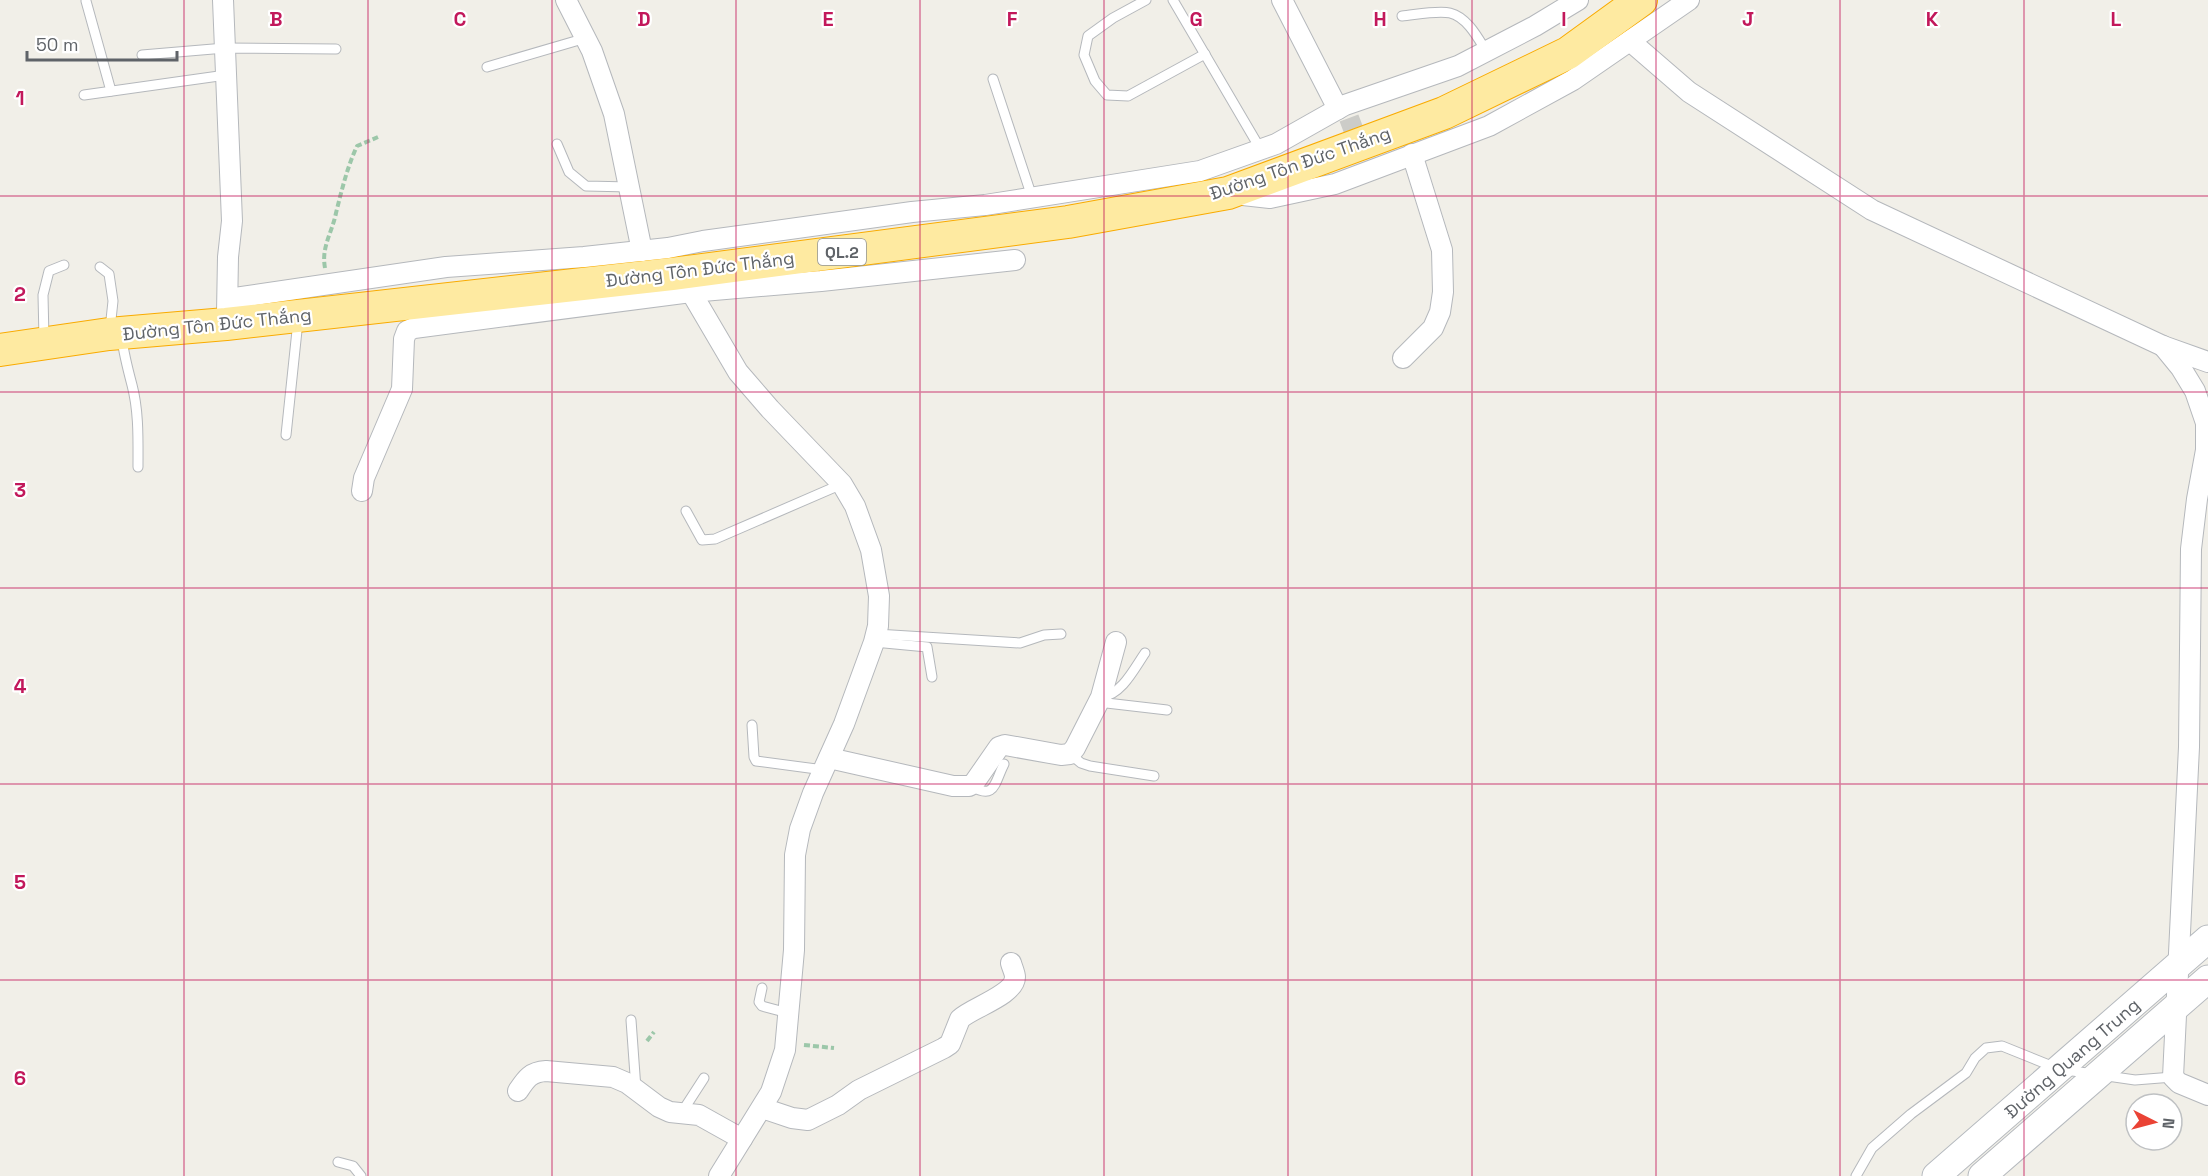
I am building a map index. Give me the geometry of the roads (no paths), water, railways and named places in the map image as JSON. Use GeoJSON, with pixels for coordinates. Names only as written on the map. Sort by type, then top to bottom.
{"type":"FeatureCollection","features":[{"type":"Feature","properties":{"kind":"highway","name":"Đường Tôn Đức Thắng"},"geometry":{"type":"LineString","coordinates":[[0,350],[115,334],[227,311],[298,316],[676,277],[1068,222],[1444,113],[1569,52],[1641,0]]}},
{"type":"Feature","properties":{"kind":"main road","name":"Đường Quang Trung"},"geometry":{"type":"LineString","coordinates":[[1936,1176],[2208,939]]}},
{"type":"Feature","properties":{"kind":"main road","name":"Đường Quang Trung"},"geometry":{"type":"LineString","coordinates":[[1982,1176],[2208,979]]}},
{"type":"Feature","properties":{"kind":"street"},"geometry":{"type":"LineString","coordinates":[[223,0],[232,221],[228,257],[227,311],[329,283],[446,267],[642,251]]}},
{"type":"Feature","properties":{"kind":"street"},"geometry":{"type":"LineString","coordinates":[[566,0],[586,38],[614,114],[642,251],[676,277],[738,372],[770,410],[842,484],[855,506],[877,573],[879,596],[875,638],[844,724],[800,829],[795,855],[794,950],[786,1044],[771,1092],[719,1176]]}},
{"type":"Feature","properties":{"kind":"street"},"geometry":{"type":"LineString","coordinates":[[1282,0],[1344,111]]}},
{"type":"Feature","properties":{"kind":"street"},"geometry":{"type":"LineString","coordinates":[[676,277],[703,241],[1032,197],[1200,171],[1247,170],[1276,144],[1344,111],[1458,66],[1535,26],[1578,0]]}},
{"type":"Feature","properties":{"kind":"street"},"geometry":{"type":"LineString","coordinates":[[1247,170],[1250,197],[1270,198],[1335,184],[1367,164],[1412,154],[1489,126],[1573,80],[1689,0]]}},
{"type":"Feature","properties":{"kind":"street"},"geometry":{"type":"LineString","coordinates":[[1630,41],[1689,92],[1872,210],[2163,346],[2208,362]]}},
{"type":"Feature","properties":{"kind":"street"},"geometry":{"type":"LineString","coordinates":[[1403,358],[1433,328],[1440,312],[1443,292],[1442,250],[1412,154]]}},
{"type":"Feature","properties":{"kind":"street"},"geometry":{"type":"LineString","coordinates":[[362,491],[364,478],[402,388],[404,339],[406,331],[414,328],[676,277],[821,281],[1015,260]]}},
{"type":"Feature","properties":{"kind":"street"},"geometry":{"type":"LineString","coordinates":[[2163,346],[2181,368],[2195,392],[2206,423],[2206,450],[2191,549],[2189,747],[2173,1077],[2179,1083],[2208,1095]]}},
{"type":"Feature","properties":{"kind":"street"},"geometry":{"type":"LineString","coordinates":[[826,764],[953,786],[969,786],[974,783],[999,747],[1018,747],[1061,755],[1070,754],[1076,748],[1100,699],[1116,642]]}},
{"type":"Feature","properties":{"kind":"street"},"geometry":{"type":"LineString","coordinates":[[762,1108],[792,1118],[808,1120],[838,1105],[859,1090],[944,1048],[950,1044],[960,1019],[994,1000],[1013,984],[1015,978],[1011,963]]}},
{"type":"Feature","properties":{"kind":"street"},"geometry":{"type":"LineString","coordinates":[[518,1091],[529,1075],[536,1071],[613,1077],[627,1083],[659,1107],[670,1112],[682,1112],[707,1118],[742,1139]]}},
{"type":"Feature","properties":{"kind":"lane"},"geometry":{"type":"LineString","coordinates":[[1146,0],[1113,18],[1088,36],[1084,55],[1095,81],[1107,95],[1128,96],[1205,54]]}},
{"type":"Feature","properties":{"kind":"lane"},"geometry":{"type":"LineString","coordinates":[[1173,0],[1205,54],[1247,170]]}},
{"type":"Feature","properties":{"kind":"lane"},"geometry":{"type":"LineString","coordinates":[[86,1],[111,91]]}},
{"type":"Feature","properties":{"kind":"lane"},"geometry":{"type":"LineString","coordinates":[[1402,16],[1450,13],[1464,21],[1486,51]]}},
{"type":"Feature","properties":{"kind":"lane"},"geometry":{"type":"LineString","coordinates":[[488,67],[586,38]]}},
{"type":"Feature","properties":{"kind":"lane"},"geometry":{"type":"LineString","coordinates":[[142,55],[225,48],[336,49]]}},
{"type":"Feature","properties":{"kind":"lane"},"geometry":{"type":"LineString","coordinates":[[84,95],[226,75]]}},
{"type":"Feature","properties":{"kind":"lane"},"geometry":{"type":"LineString","coordinates":[[993,79],[1032,197]]}},
{"type":"Feature","properties":{"kind":"lane"},"geometry":{"type":"LineString","coordinates":[[557,144],[568,172],[586,186],[630,187]]}},
{"type":"Feature","properties":{"kind":"lane"},"geometry":{"type":"LineString","coordinates":[[44,343],[43,295],[49,271],[64,265]]}},
{"type":"Feature","properties":{"kind":"lane"},"geometry":{"type":"LineString","coordinates":[[100,267],[109,273],[115,334],[133,386],[138,423],[138,467]]}},
{"type":"Feature","properties":{"kind":"lane"},"geometry":{"type":"LineString","coordinates":[[286,435],[298,316]]}},
{"type":"Feature","properties":{"kind":"lane"},"geometry":{"type":"LineString","coordinates":[[686,511],[702,540],[706,540],[716,538],[842,484]]}},
{"type":"Feature","properties":{"kind":"lane"},"geometry":{"type":"LineString","coordinates":[[875,638],[1020,643],[1044,635],[1062,634]]}},
{"type":"Feature","properties":{"kind":"lane"},"geometry":{"type":"LineString","coordinates":[[875,638],[927,646],[932,677]]}},
{"type":"Feature","properties":{"kind":"lane"},"geometry":{"type":"LineString","coordinates":[[1100,699],[1111,695],[1122,686],[1145,653]]}},
{"type":"Feature","properties":{"kind":"lane"},"geometry":{"type":"LineString","coordinates":[[1100,699],[1167,710]]}},
{"type":"Feature","properties":{"kind":"lane"},"geometry":{"type":"LineString","coordinates":[[752,724],[756,761],[826,764]]}},
{"type":"Feature","properties":{"kind":"lane"},"geometry":{"type":"LineString","coordinates":[[1070,754],[1081,763],[1090,766],[1154,776]]}},
{"type":"Feature","properties":{"kind":"lane"},"geometry":{"type":"LineString","coordinates":[[969,786],[982,793],[988,792],[992,789],[1004,764]]}},
{"type":"Feature","properties":{"kind":"lane"},"geometry":{"type":"LineString","coordinates":[[762,988],[759,1002],[762,1006],[788,1013]]}},
{"type":"Feature","properties":{"kind":"lane"},"geometry":{"type":"LineString","coordinates":[[631,1020],[636,1090]]}},
{"type":"Feature","properties":{"kind":"lane"},"geometry":{"type":"LineString","coordinates":[[1856,1176],[1872,1148],[1911,1114],[1966,1073],[1975,1058],[1986,1048],[2002,1046],[2059,1069],[2135,1080],[2173,1077]]}},
{"type":"Feature","properties":{"kind":"lane"},"geometry":{"type":"LineString","coordinates":[[682,1112],[704,1078]]}},
{"type":"Feature","properties":{"kind":"lane"},"geometry":{"type":"LineString","coordinates":[[338,1162],[353,1166],[361,1176]]}},
{"type":"Feature","properties":{"kind":"tunnel"},"geometry":{"type":"LineString","coordinates":[[1349,118],[1363,155]]}}]}
